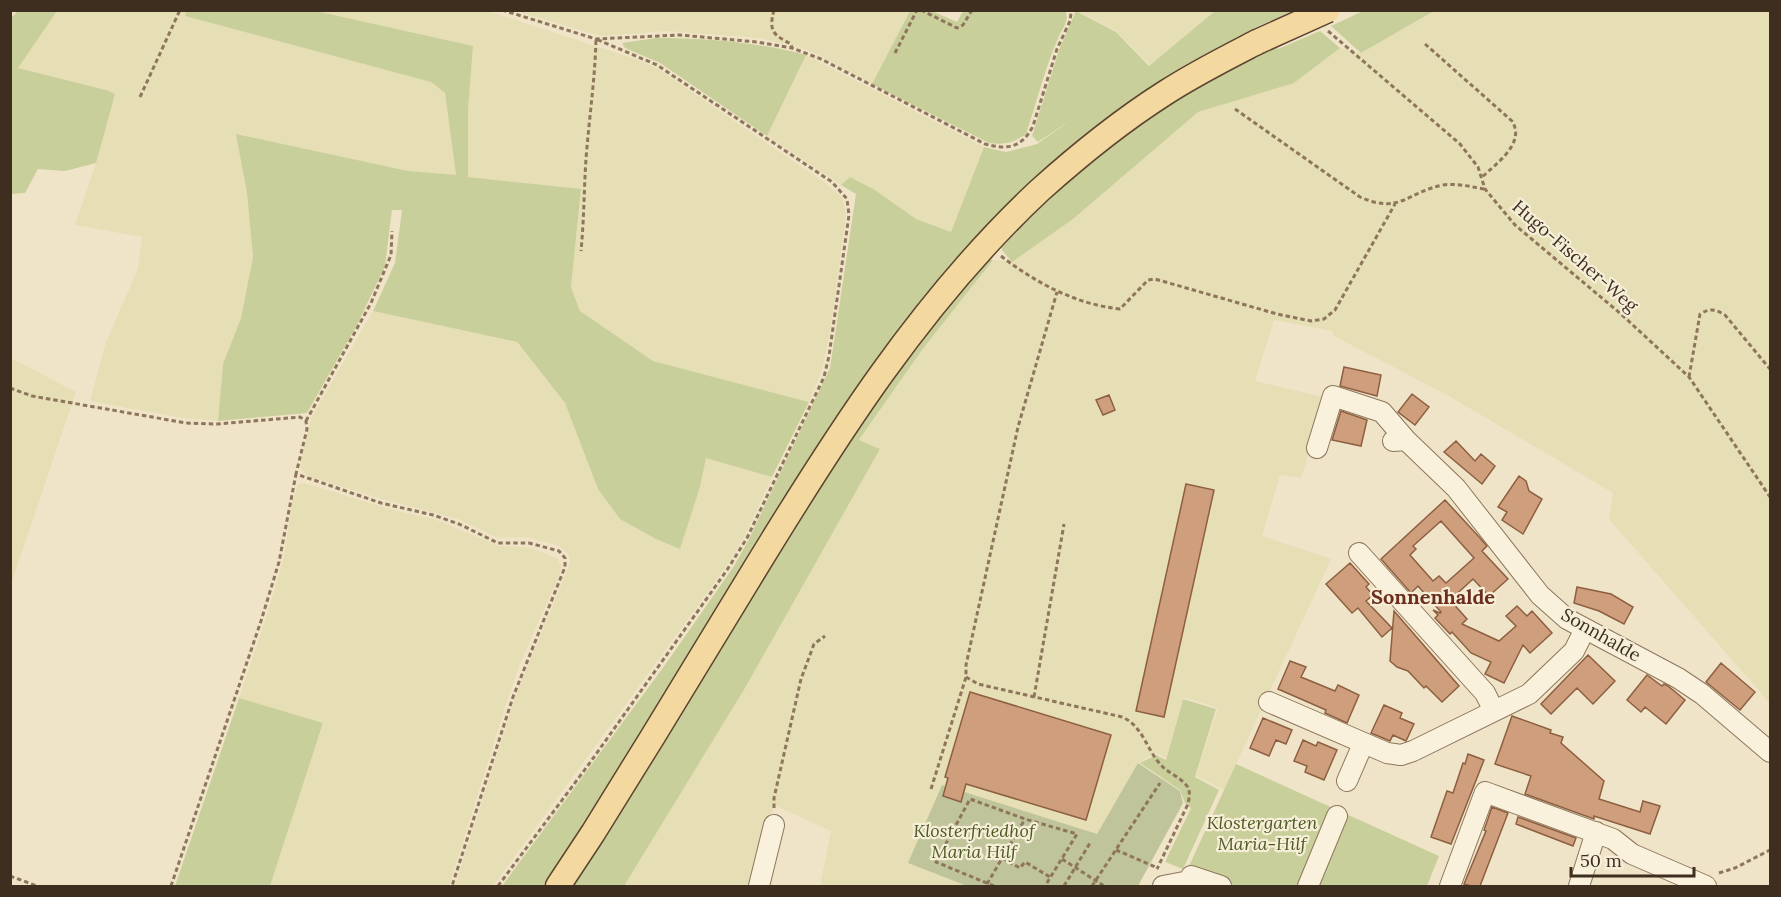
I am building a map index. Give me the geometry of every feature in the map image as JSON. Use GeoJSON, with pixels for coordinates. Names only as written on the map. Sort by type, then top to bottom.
{"type":"FeatureCollection","features":[{"type":"Feature","properties":{"kind":"main road"},"geometry":{"type":"LineString","coordinates":[[558,886],[831,448],[882,372],[926,313],[987,245],[1040,191],[1090,147],[1163,94],[1200,72],[1257,42],[1327,19]]}},
{"type":"Feature","properties":{"kind":"street","name":"Sonnhalde"},"geometry":{"type":"LineString","coordinates":[[1317,448],[1333,396],[1382,412],[1399,441],[1456,488],[1540,595],[1567,619],[1678,678],[1702,694],[1770,752]]}},
{"type":"Feature","properties":{"kind":"street"},"geometry":{"type":"LineString","coordinates":[[1359,553],[1485,693],[1494,711]]}},
{"type":"Feature","properties":{"kind":"street"},"geometry":{"type":"LineString","coordinates":[[1269,702],[1363,744],[1387,753],[1401,755],[1529,694],[1574,651],[1585,629]]}},
{"type":"Feature","properties":{"kind":"street"},"geometry":{"type":"LineString","coordinates":[[1347,781],[1363,744]]}},
{"type":"Feature","properties":{"kind":"street"},"geometry":{"type":"LineString","coordinates":[[1450,886],[1485,792],[1613,839],[1632,855],[1709,880]]}},
{"type":"Feature","properties":{"kind":"street"},"geometry":{"type":"LineString","coordinates":[[1308,886],[1337,816]]}},
{"type":"Feature","properties":{"kind":"street"},"geometry":{"type":"LineString","coordinates":[[759,886],[774,825]]}},
{"type":"Feature","properties":{"kind":"street"},"geometry":{"type":"LineString","coordinates":[[1579,886],[1596,832]]}},
{"type":"Feature","properties":{"kind":"street"},"geometry":{"type":"LineString","coordinates":[[1158,877],[1189,882],[1202,881]]}},
{"type":"Feature","properties":{"kind":"path"},"geometry":{"type":"LineString","coordinates":[[140,97],[180,10]]}},
{"type":"Feature","properties":{"kind":"path"},"geometry":{"type":"LineString","coordinates":[[498,886],[728,570],[747,538],[824,377],[849,215],[847,199],[832,182],[657,65],[596,39],[502,10]]}},
{"type":"Feature","properties":{"kind":"path"},"geometry":{"type":"LineString","coordinates":[[774,10],[771,26],[774,33],[791,44],[792,48]]}},
{"type":"Feature","properties":{"kind":"path"},"geometry":{"type":"LineString","coordinates":[[894,53],[919,10],[957,28],[963,25],[972,10]]}},
{"type":"Feature","properties":{"kind":"path"},"geometry":{"type":"LineString","coordinates":[[596,39],[680,35],[757,42],[792,48],[821,59],[985,144],[1006,147],[1022,142],[1028,137],[1057,49],[1070,21],[1069,10]]}},
{"type":"Feature","properties":{"kind":"path","name":"Hugo-Fischer-Weg"},"geometry":{"type":"LineString","coordinates":[[1327,19],[1460,144],[1472,158],[1482,177],[1485,189],[1515,225],[1621,314],[1689,377],[1770,497]]}},
{"type":"Feature","properties":{"kind":"path"},"geometry":{"type":"LineString","coordinates":[[581,250],[596,39]]}},
{"type":"Feature","properties":{"kind":"path"},"geometry":{"type":"LineString","coordinates":[[1425,44],[1512,121],[1516,128],[1516,137],[1510,149],[1482,177]]}},
{"type":"Feature","properties":{"kind":"path"},"geometry":{"type":"LineString","coordinates":[[1235,109],[1360,197],[1379,205],[1395,204],[1444,185],[1460,184],[1485,189]]}},
{"type":"Feature","properties":{"kind":"path"},"geometry":{"type":"LineString","coordinates":[[987,245],[1024,274],[1057,292],[1105,307],[1120,309],[1148,280],[1155,279],[1277,314],[1311,321],[1324,319],[1335,310],[1395,204]]}},
{"type":"Feature","properties":{"kind":"path"},"geometry":{"type":"LineString","coordinates":[[171,886],[279,562],[307,429],[306,421],[371,303],[391,255],[392,231]]}},
{"type":"Feature","properties":{"kind":"path"},"geometry":{"type":"LineString","coordinates":[[931,789],[966,677],[1018,427],[1057,292]]}},
{"type":"Feature","properties":{"kind":"path"},"geometry":{"type":"LineString","coordinates":[[1689,377],[1700,314],[1708,309],[1715,309],[1725,315],[1770,369]]}},
{"type":"Feature","properties":{"kind":"path"},"geometry":{"type":"LineString","coordinates":[[10,388],[32,396],[186,423],[217,424],[300,417],[306,421]]}},
{"type":"Feature","properties":{"kind":"path"},"geometry":{"type":"LineString","coordinates":[[296,474],[381,502],[433,515],[459,524],[498,543],[530,543],[559,551],[565,558],[565,567],[513,697],[452,886]]}},
{"type":"Feature","properties":{"kind":"path"},"geometry":{"type":"LineString","coordinates":[[1034,697],[1064,524]]}},
{"type":"Feature","properties":{"kind":"path"},"geometry":{"type":"LineString","coordinates":[[774,825],[774,798],[801,680],[814,644],[825,636]]}},
{"type":"Feature","properties":{"kind":"path"},"geometry":{"type":"LineString","coordinates":[[966,677],[978,684],[1127,719],[1139,730],[1156,758],[1188,787],[1190,794],[1158,877],[1116,850]]}},
{"type":"Feature","properties":{"kind":"path"},"geometry":{"type":"LineString","coordinates":[[1092,886],[1160,783]]}},
{"type":"Feature","properties":{"kind":"path"},"geometry":{"type":"LineString","coordinates":[[994,886],[936,862],[970,799],[1025,819],[1077,834],[1045,886]]}},
{"type":"Feature","properties":{"kind":"path"},"geometry":{"type":"LineString","coordinates":[[987,884],[1025,819]]}},
{"type":"Feature","properties":{"kind":"path"},"geometry":{"type":"LineString","coordinates":[[1064,886],[1090,843]]}},
{"type":"Feature","properties":{"kind":"path"},"geometry":{"type":"LineString","coordinates":[[1709,880],[1770,849]]}},
{"type":"Feature","properties":{"kind":"path"},"geometry":{"type":"LineString","coordinates":[[1002,858],[1020,868],[1025,862],[1050,878]]}},
{"type":"Feature","properties":{"kind":"path"},"geometry":{"type":"LineString","coordinates":[[1062,859],[1104,886]]}},
{"type":"Feature","properties":{"kind":"path"},"geometry":{"type":"LineString","coordinates":[[10,876],[37,886]]}},
{"type":"Feature","properties":{"kind":"green space"},"geometry":{"type":"Polygon","coordinates":[[[19,10],[57,11],[18,68],[115,94],[96,163],[65,171],[38,169],[25,193],[11,194],[10,19],[19,10]]]}},
{"type":"Feature","properties":{"kind":"green space"},"geometry":{"type":"Polygon","coordinates":[[[57,11],[186,11],[185,16],[431,82],[445,93],[456,176],[408,171],[237,134],[247,193],[253,257],[241,318],[223,364],[218,421],[183,418],[90,401],[106,342],[138,269],[142,237],[75,225],[96,163],[106,90],[17,68],[57,11]]]}},
{"type":"Feature","properties":{"kind":"green space"},"geometry":{"type":"Polygon","coordinates":[[[186,11],[316,11],[473,46],[468,110],[468,177],[581,189],[571,287],[580,311],[653,361],[809,402],[772,477],[706,458],[700,487],[680,549],[620,519],[598,489],[565,403],[517,342],[373,311],[395,263],[402,210],[392,210],[385,266],[357,325],[307,413],[218,421],[223,364],[241,318],[253,257],[247,193],[236,134],[408,171],[456,175],[445,93],[431,82],[185,16],[186,11]]]}},
{"type":"Feature","properties":{"kind":"green space"},"geometry":{"type":"Polygon","coordinates":[[[316,11],[488,11],[638,60],[657,68],[825,183],[842,197],[846,214],[830,333],[822,370],[809,402],[653,361],[580,311],[571,287],[581,189],[468,177],[468,110],[473,46],[316,11]]]}},
{"type":"Feature","properties":{"kind":"green space"},"geometry":{"type":"Polygon","coordinates":[[[515,11],[910,11],[872,84],[802,48],[760,38],[667,31],[601,36],[515,11]]]}},
{"type":"Feature","properties":{"kind":"green space"},"geometry":{"type":"Polygon","coordinates":[[[910,11],[932,11],[957,22],[963,11],[1065,11],[1067,17],[1065,24],[1049,60],[1026,134],[1013,141],[989,143],[872,84],[910,11]]]}},
{"type":"Feature","properties":{"kind":"green space"},"geometry":{"type":"Polygon","coordinates":[[[1076,11],[1116,32],[1149,66],[1215,11],[1292,11],[1252,29],[1254,31],[1000,216],[545,886],[502,886],[665,665],[734,566],[748,541],[830,368],[856,194],[841,185],[850,177],[875,190],[916,219],[951,232],[984,147],[1006,152],[1037,144],[1074,118],[1038,142],[1032,136],[1059,50],[1076,11]]]}},
{"type":"Feature","properties":{"kind":"green space"},"geometry":{"type":"Polygon","coordinates":[[[1078,11],[1215,11],[1150,65],[1116,31],[1078,11]]]}},
{"type":"Feature","properties":{"kind":"green space"},"geometry":{"type":"Polygon","coordinates":[[[1363,11],[1434,11],[1361,53],[1331,26],[1363,11]]]}},
{"type":"Feature","properties":{"kind":"green space"},"geometry":{"type":"Polygon","coordinates":[[[1434,11],[1770,11],[1770,703],[1609,519],[1613,493],[1449,396],[1334,336],[1332,331],[1274,320],[1255,381],[1327,398],[1301,478],[1280,475],[1262,536],[1331,559],[1224,790],[1196,776],[1218,708],[1183,697],[1166,758],[1155,753],[1138,763],[1097,834],[908,863],[967,886],[820,886],[831,831],[774,805],[754,886],[624,886],[745,688],[880,449],[859,441],[922,350],[993,260],[1012,262],[1073,219],[1198,112],[1294,83],[1340,48],[1361,53],[1434,11]]]}},
{"type":"Feature","properties":{"kind":"green space"},"geometry":{"type":"Polygon","coordinates":[[[1320,31],[1340,48],[1294,83],[1198,112],[1073,219],[1012,262],[1002,250],[1002,242],[1057,190],[1114,141],[1155,111],[1198,84],[1275,45],[1278,49],[1320,31]]]}},
{"type":"Feature","properties":{"kind":"green space"},"geometry":{"type":"Polygon","coordinates":[[[656,38],[732,42],[806,55],[767,136],[660,63],[625,48],[622,43],[656,38]]]}},
{"type":"Feature","properties":{"kind":"green space"},"geometry":{"type":"Polygon","coordinates":[[[806,55],[984,147],[951,232],[916,219],[875,190],[850,177],[841,185],[767,136],[806,55]]]}},
{"type":"Feature","properties":{"kind":"green space"},"geometry":{"type":"Polygon","coordinates":[[[987,259],[993,260],[922,350],[859,440],[880,449],[745,688],[624,886],[569,886],[831,468],[921,341],[987,259]]]}},
{"type":"Feature","properties":{"kind":"green space"},"geometry":{"type":"Polygon","coordinates":[[[373,311],[516,342],[565,403],[598,489],[680,549],[700,487],[706,457],[772,477],[744,537],[726,567],[493,886],[455,886],[516,695],[570,563],[569,555],[559,546],[527,537],[498,538],[458,519],[307,476],[300,467],[311,418],[373,311]]]}},
{"type":"Feature","properties":{"kind":"green space"},"geometry":{"type":"Polygon","coordinates":[[[11,358],[76,392],[11,584],[11,358]]]}},
{"type":"Feature","properties":{"kind":"green space"},"geometry":{"type":"Polygon","coordinates":[[[304,483],[393,510],[434,519],[499,546],[527,547],[557,558],[561,565],[560,573],[520,664],[508,698],[449,886],[270,886],[323,724],[239,698],[283,561],[293,499],[298,484],[304,483]]]}},
{"type":"Feature","properties":{"kind":"green space"},"geometry":{"type":"Polygon","coordinates":[[[239,698],[323,723],[270,886],[175,886],[239,698]]]}},
{"type":"Feature","properties":{"kind":"green space"},"geometry":{"type":"Polygon","coordinates":[[[1183,699],[1216,709],[1195,777],[1219,790],[1183,869],[1165,862],[1191,808],[1185,803],[1180,790],[1140,763],[1156,755],[1166,760],[1183,699]]]}},
{"type":"Feature","properties":{"kind":"green space","name":"Klosterfriedhof Maria Hilf"},"geometry":{"type":"Polygon","coordinates":[[[1138,763],[1180,791],[1183,803],[1138,886],[967,886],[908,863],[942,785],[1097,834],[1138,763]]]}},
{"type":"Feature","properties":{"kind":"green space","name":"Klostergarten Maria-Hilf"},"geometry":{"type":"Polygon","coordinates":[[[1236,764],[1439,856],[1427,886],[1155,886],[1183,879],[1236,764]]]}},
{"type":"Feature","properties":{"kind":"building"},"geometry":{"type":"Polygon","coordinates":[[[1344,367],[1381,375],[1377,396],[1340,386],[1344,367]]]}},
{"type":"Feature","properties":{"kind":"building"},"geometry":{"type":"Polygon","coordinates":[[[1412,394],[1429,407],[1415,425],[1398,412],[1412,394]]]}},
{"type":"Feature","properties":{"kind":"building"},"geometry":{"type":"Polygon","coordinates":[[[1109,395],[1115,410],[1103,415],[1096,400],[1109,395]]]}},
{"type":"Feature","properties":{"kind":"building"},"geometry":{"type":"Polygon","coordinates":[[[1341,411],[1367,420],[1361,446],[1332,440],[1341,411]]]}},
{"type":"Feature","properties":{"kind":"building"},"geometry":{"type":"Polygon","coordinates":[[[1456,441],[1475,461],[1481,454],[1495,466],[1482,484],[1444,452],[1456,441]]]}},
{"type":"Feature","properties":{"kind":"building"},"geometry":{"type":"Polygon","coordinates":[[[1519,476],[1526,481],[1529,491],[1542,499],[1523,534],[1502,520],[1507,512],[1498,507],[1519,476]]]}},
{"type":"Feature","properties":{"kind":"building"},"geometry":{"type":"Polygon","coordinates":[[[1186,484],[1214,490],[1164,717],[1136,711],[1186,484]]]}},
{"type":"Feature","properties":{"kind":"building"},"geometry":{"type":"Polygon","coordinates":[[[1445,500],[1487,546],[1482,551],[1508,579],[1489,596],[1473,579],[1450,600],[1467,619],[1462,624],[1499,641],[1516,626],[1506,616],[1517,606],[1527,616],[1532,611],[1552,633],[1530,653],[1523,645],[1504,683],[1485,674],[1491,662],[1471,653],[1452,632],[1450,634],[1435,618],[1438,615],[1433,610],[1441,612],[1418,586],[1411,593],[1381,559],[1445,500]],[[1441,521],[1413,546],[1416,549],[1410,555],[1433,581],[1439,576],[1446,583],[1474,558],[1441,521]]]}},
{"type":"Feature","properties":{"kind":"building"},"geometry":{"type":"Polygon","coordinates":[[[1350,563],[1369,584],[1366,587],[1373,595],[1366,601],[1392,628],[1382,637],[1358,608],[1352,613],[1326,584],[1350,563]]]}},
{"type":"Feature","properties":{"kind":"building"},"geometry":{"type":"Polygon","coordinates":[[[1577,587],[1611,594],[1633,607],[1624,624],[1599,611],[1574,603],[1577,587]]]}},
{"type":"Feature","properties":{"kind":"building"},"geometry":{"type":"Polygon","coordinates":[[[1394,611],[1459,686],[1442,702],[1408,671],[1397,667],[1390,661],[1394,611]]]}},
{"type":"Feature","properties":{"kind":"building"},"geometry":{"type":"Polygon","coordinates":[[[1588,655],[1615,681],[1593,704],[1577,688],[1551,714],[1541,704],[1588,655]]]}},
{"type":"Feature","properties":{"kind":"building"},"geometry":{"type":"Polygon","coordinates":[[[1290,661],[1306,667],[1301,677],[1335,691],[1338,685],[1359,695],[1347,723],[1325,713],[1326,710],[1278,689],[1290,661]]]}},
{"type":"Feature","properties":{"kind":"building"},"geometry":{"type":"Polygon","coordinates":[[[1721,663],[1755,692],[1740,710],[1706,682],[1721,663]]]}},
{"type":"Feature","properties":{"kind":"building"},"geometry":{"type":"Polygon","coordinates":[[[1647,675],[1662,686],[1664,684],[1668,686],[1685,700],[1666,724],[1645,707],[1641,712],[1627,700],[1647,675]]]}},
{"type":"Feature","properties":{"kind":"building"},"geometry":{"type":"Polygon","coordinates":[[[970,692],[1111,735],[1086,820],[966,784],[961,802],[943,796],[948,778],[945,777],[970,692]]]}},
{"type":"Feature","properties":{"kind":"building"},"geometry":{"type":"Polygon","coordinates":[[[1384,705],[1402,713],[1400,718],[1414,724],[1406,741],[1393,735],[1390,741],[1371,733],[1384,705]]]}},
{"type":"Feature","properties":{"kind":"building"},"geometry":{"type":"Polygon","coordinates":[[[1512,716],[1551,730],[1550,733],[1563,737],[1561,743],[1604,781],[1599,799],[1640,812],[1643,801],[1660,806],[1650,834],[1594,816],[1594,819],[1525,794],[1531,776],[1495,764],[1512,716]]]}},
{"type":"Feature","properties":{"kind":"building"},"geometry":{"type":"Polygon","coordinates":[[[1263,718],[1292,730],[1286,744],[1276,740],[1269,756],[1250,748],[1263,718]]]}},
{"type":"Feature","properties":{"kind":"building"},"geometry":{"type":"Polygon","coordinates":[[[1303,740],[1316,746],[1318,742],[1337,750],[1324,780],[1305,772],[1307,766],[1294,761],[1303,740]]]}},
{"type":"Feature","properties":{"kind":"building"},"geometry":{"type":"Polygon","coordinates":[[[1468,754],[1484,760],[1451,844],[1431,837],[1447,791],[1453,793],[1468,754]]]}},
{"type":"Feature","properties":{"kind":"building"},"geometry":{"type":"Polygon","coordinates":[[[1492,807],[1508,813],[1480,886],[1464,884],[1486,831],[1484,830],[1492,807]]]}},
{"type":"Feature","properties":{"kind":"building"},"geometry":{"type":"Polygon","coordinates":[[[1518,817],[1576,838],[1573,846],[1516,824],[1518,817]]]}},
{"type":"Feature","properties":{"kind":"district","name":"Sonnenhalde"},"geometry":{"type":"Point","coordinates":[1433,597]}}]}
